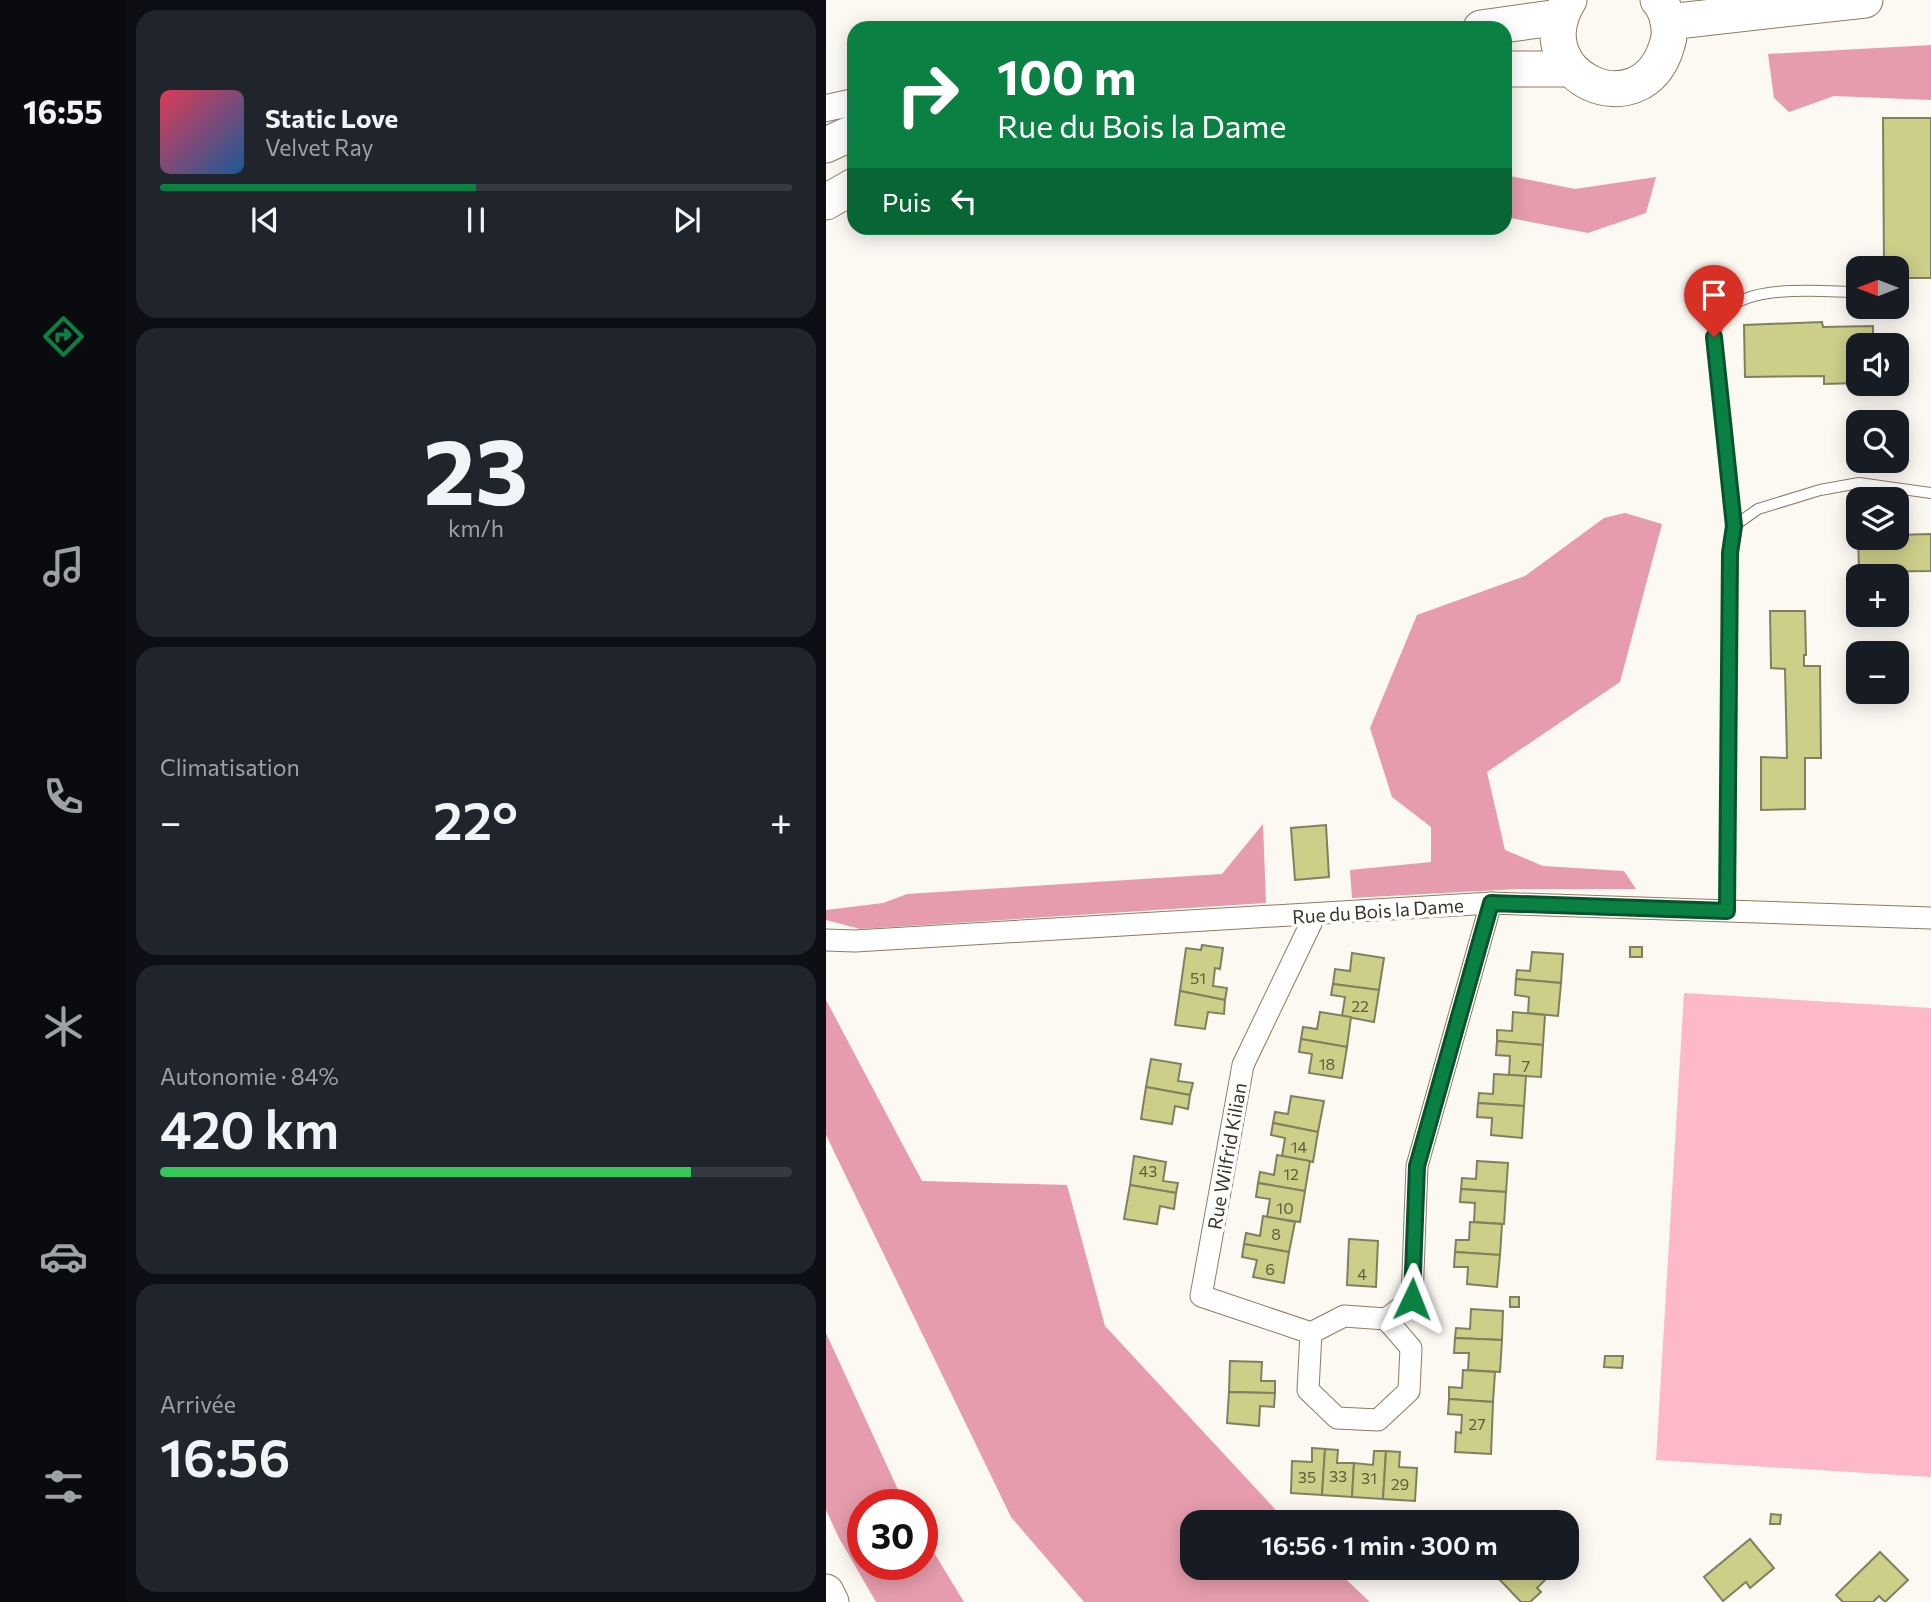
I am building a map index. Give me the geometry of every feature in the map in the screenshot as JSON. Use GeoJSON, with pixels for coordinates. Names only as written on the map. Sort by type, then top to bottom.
{"type":"FeatureCollection","features":[{"type":"Feature","properties":{"kind":"main road"},"geometry":{"type":"LineString","coordinates":[[1512,21],[1564,9],[1557,35],[1561,53],[1570,69],[1584,81],[1601,88],[1619,89],[1638,84],[1653,73],[1664,58],[1669,40],[1663,11],[1865,0]]}},
{"type":"Feature","properties":{"kind":"main road"},"geometry":{"type":"LineString","coordinates":[[1512,69],[1570,69]]}},
{"type":"Feature","properties":{"kind":"main road"},"geometry":{"type":"LineString","coordinates":[[826,145],[847,135]]}},
{"type":"Feature","properties":{"kind":"main road"},"geometry":{"type":"LineString","coordinates":[[826,202],[847,190]]}},
{"type":"Feature","properties":{"kind":"street"},"geometry":{"type":"LineString","coordinates":[[826,108],[847,104]]}},
{"type":"Feature","properties":{"kind":"street"},"geometry":{"type":"LineString","coordinates":[[1386,1319],[1410,1348],[1409,1391],[1378,1420],[1337,1418],[1308,1390],[1311,1333],[1344,1316],[1386,1319],[1412,1299],[1417,1166],[1491,903]]}},
{"type":"Feature","properties":{"kind":"street","name":"Rue du Bois la Dame"},"geometry":{"type":"LineString","coordinates":[[826,940],[855,941],[1491,903],[1931,918]]}},
{"type":"Feature","properties":{"kind":"street","name":"Rue Wilfrid Kilian"},"geometry":{"type":"LineString","coordinates":[[1311,1333],[1201,1296],[1243,1065],[1315,915]]}},
{"type":"Feature","properties":{"kind":"lane"},"geometry":{"type":"LineString","coordinates":[[1727,911],[1730,553],[1734,526],[1714,337],[1719,318],[1737,302],[1767,291],[1846,292]]}},
{"type":"Feature","properties":{"kind":"lane"},"geometry":{"type":"LineString","coordinates":[[1734,526],[1758,509],[1820,490],[1859,482],[1931,493]]}},
{"type":"Feature","properties":{"kind":"shaded area"},"geometry":{"type":"Polygon","coordinates":[[[1931,45],[1931,100],[1834,96],[1789,112],[1774,98],[1768,54],[1931,45]]]}},
{"type":"Feature","properties":{"kind":"shaded area"},"geometry":{"type":"Polygon","coordinates":[[[1512,176],[1575,189],[1656,177],[1646,213],[1588,233],[1512,218],[1512,176]]]}},
{"type":"Feature","properties":{"kind":"shaded area"},"geometry":{"type":"Polygon","coordinates":[[[1625,513],[1662,524],[1620,682],[1487,772],[1505,850],[1543,866],[1624,871],[1636,889],[1517,889],[1352,898],[1350,870],[1431,862],[1431,827],[1392,797],[1370,728],[1417,615],[1525,576],[1604,518],[1625,513]]]}},
{"type":"Feature","properties":{"kind":"shaded area"},"geometry":{"type":"Polygon","coordinates":[[[1263,824],[1266,903],[860,929],[826,920],[826,910],[883,903],[907,894],[1222,874],[1263,824]]]}},
{"type":"Feature","properties":{"kind":"shaded area"},"geometry":{"type":"Polygon","coordinates":[[[1684,993],[1931,1008],[1931,1477],[1656,1460],[1684,993]]]}},
{"type":"Feature","properties":{"kind":"shaded area"},"geometry":{"type":"Polygon","coordinates":[[[826,1000],[922,1181],[1067,1185],[1105,1326],[1276,1510],[1180,1510],[1180,1580],[1347,1580],[1370,1602],[1084,1602],[1011,1517],[826,1135],[826,1000]]]}},
{"type":"Feature","properties":{"kind":"shaded area"},"geometry":{"type":"Polygon","coordinates":[[[826,1333],[898,1489],[847,1489],[847,1552],[826,1510],[826,1333]]]}},
{"type":"Feature","properties":{"kind":"shaded area"},"geometry":{"type":"Polygon","coordinates":[[[938,1559],[964,1602],[876,1602],[863,1580],[938,1580],[938,1559]]]}},
{"type":"Feature","properties":{"kind":"building"},"geometry":{"type":"Polygon","coordinates":[[[1883,118],[1931,118],[1931,278],[1909,278],[1909,256],[1884,256],[1883,118]]]}},
{"type":"Feature","properties":{"kind":"building"},"geometry":{"type":"Polygon","coordinates":[[[1822,322],[1823,327],[1873,326],[1873,333],[1846,333],[1846,383],[1824,384],[1824,376],[1745,377],[1744,325],[1822,322]]]}},
{"type":"Feature","properties":{"kind":"building"},"geometry":{"type":"Polygon","coordinates":[[[1931,534],[1931,571],[1909,571],[1909,564],[1859,564],[1858,550],[1909,550],[1909,535],[1931,534]]]}},
{"type":"Feature","properties":{"kind":"building"},"geometry":{"type":"Polygon","coordinates":[[[1770,611],[1805,611],[1804,666],[1820,666],[1821,758],[1805,758],[1805,809],[1761,810],[1761,757],[1787,758],[1785,669],[1771,668],[1770,611]]]}},
{"type":"Feature","properties":{"kind":"building"},"geometry":{"type":"Polygon","coordinates":[[[1326,825],[1329,877],[1295,880],[1291,828],[1326,825]]]}},
{"type":"Feature","properties":{"kind":"building"},"geometry":{"type":"Polygon","coordinates":[[[1202,945],[1223,948],[1220,969],[1215,968],[1213,986],[1227,988],[1225,1000],[1180,991],[1186,948],[1201,950],[1202,945]]]}},
{"type":"Feature","properties":{"kind":"building"},"geometry":{"type":"Polygon","coordinates":[[[1630,947],[1642,947],[1642,957],[1630,957],[1630,947]]]}},
{"type":"Feature","properties":{"kind":"building"},"geometry":{"type":"Polygon","coordinates":[[[1532,952],[1563,954],[1561,983],[1516,979],[1517,970],[1530,971],[1532,952]]]}},
{"type":"Feature","properties":{"kind":"building"},"geometry":{"type":"Polygon","coordinates":[[[1352,953],[1384,958],[1379,990],[1333,984],[1335,969],[1350,971],[1352,953]]]}},
{"type":"Feature","properties":{"kind":"building"},"geometry":{"type":"Polygon","coordinates":[[[1516,979],[1561,983],[1558,1016],[1528,1013],[1529,997],[1515,995],[1516,979]]]}},
{"type":"Feature","properties":{"kind":"building"},"geometry":{"type":"Polygon","coordinates":[[[1333,984],[1379,990],[1374,1022],[1342,1016],[1345,997],[1331,995],[1333,984]]]}},
{"type":"Feature","properties":{"kind":"building"},"geometry":{"type":"Polygon","coordinates":[[[1180,991],[1225,1000],[1224,1014],[1208,1012],[1205,1029],[1175,1025],[1180,991]]]}},
{"type":"Feature","properties":{"kind":"building"},"geometry":{"type":"Polygon","coordinates":[[[1320,1012],[1351,1017],[1347,1047],[1301,1039],[1303,1027],[1317,1029],[1320,1012]]]}},
{"type":"Feature","properties":{"kind":"building"},"geometry":{"type":"Polygon","coordinates":[[[1513,1012],[1545,1015],[1543,1045],[1497,1041],[1497,1030],[1512,1031],[1513,1012]]]}},
{"type":"Feature","properties":{"kind":"building"},"geometry":{"type":"Polygon","coordinates":[[[1301,1039],[1347,1047],[1342,1078],[1309,1073],[1312,1054],[1299,1052],[1301,1039]]]}},
{"type":"Feature","properties":{"kind":"building"},"geometry":{"type":"Polygon","coordinates":[[[1497,1041],[1543,1045],[1541,1077],[1509,1075],[1510,1056],[1496,1055],[1497,1041]]]}},
{"type":"Feature","properties":{"kind":"building"},"geometry":{"type":"Polygon","coordinates":[[[1151,1059],[1181,1064],[1178,1081],[1193,1083],[1190,1095],[1146,1087],[1151,1059]]]}},
{"type":"Feature","properties":{"kind":"building"},"geometry":{"type":"Polygon","coordinates":[[[1494,1074],[1526,1076],[1524,1106],[1478,1103],[1479,1093],[1493,1094],[1494,1074]]]}},
{"type":"Feature","properties":{"kind":"building"},"geometry":{"type":"Polygon","coordinates":[[[1146,1087],[1190,1095],[1188,1109],[1175,1106],[1172,1124],[1141,1119],[1146,1087]]]}},
{"type":"Feature","properties":{"kind":"building"},"geometry":{"type":"Polygon","coordinates":[[[1291,1096],[1324,1101],[1318,1132],[1273,1123],[1275,1112],[1288,1114],[1291,1096]]]}},
{"type":"Feature","properties":{"kind":"building"},"geometry":{"type":"Polygon","coordinates":[[[1478,1103],[1524,1106],[1522,1138],[1491,1135],[1492,1118],[1477,1117],[1478,1103]]]}},
{"type":"Feature","properties":{"kind":"building"},"geometry":{"type":"Polygon","coordinates":[[[1273,1123],[1318,1132],[1313,1162],[1282,1156],[1285,1138],[1271,1135],[1273,1123]]]}},
{"type":"Feature","properties":{"kind":"building"},"geometry":{"type":"Polygon","coordinates":[[[1277,1155],[1310,1161],[1305,1191],[1258,1183],[1260,1172],[1274,1175],[1277,1155]]]}},
{"type":"Feature","properties":{"kind":"building"},"geometry":{"type":"Polygon","coordinates":[[[1134,1156],[1166,1162],[1163,1181],[1178,1183],[1176,1193],[1130,1185],[1134,1156]]]}},
{"type":"Feature","properties":{"kind":"building"},"geometry":{"type":"Polygon","coordinates":[[[1477,1161],[1508,1163],[1506,1192],[1461,1189],[1462,1178],[1476,1179],[1477,1161]]]}},
{"type":"Feature","properties":{"kind":"building"},"geometry":{"type":"Polygon","coordinates":[[[1258,1183],[1305,1191],[1300,1222],[1267,1217],[1270,1199],[1256,1197],[1258,1183]]]}},
{"type":"Feature","properties":{"kind":"building"},"geometry":{"type":"Polygon","coordinates":[[[1130,1185],[1176,1193],[1174,1209],[1160,1206],[1157,1224],[1124,1219],[1130,1185]]]}},
{"type":"Feature","properties":{"kind":"building"},"geometry":{"type":"Polygon","coordinates":[[[1461,1189],[1506,1192],[1504,1224],[1474,1222],[1475,1203],[1460,1202],[1461,1189]]]}},
{"type":"Feature","properties":{"kind":"building"},"geometry":{"type":"Polygon","coordinates":[[[1263,1216],[1295,1222],[1289,1252],[1244,1244],[1246,1233],[1260,1236],[1263,1216]]]}},
{"type":"Feature","properties":{"kind":"building"},"geometry":{"type":"Polygon","coordinates":[[[1470,1222],[1502,1224],[1500,1255],[1455,1252],[1456,1240],[1469,1240],[1470,1222]]]}},
{"type":"Feature","properties":{"kind":"building"},"geometry":{"type":"Polygon","coordinates":[[[1349,1239],[1378,1241],[1376,1287],[1347,1285],[1349,1239]]]}},
{"type":"Feature","properties":{"kind":"building"},"geometry":{"type":"Polygon","coordinates":[[[1244,1244],[1289,1252],[1284,1283],[1253,1277],[1257,1260],[1242,1257],[1244,1244]]]}},
{"type":"Feature","properties":{"kind":"building"},"geometry":{"type":"Polygon","coordinates":[[[1455,1252],[1500,1255],[1497,1287],[1467,1284],[1468,1267],[1454,1267],[1455,1252]]]}},
{"type":"Feature","properties":{"kind":"building"},"geometry":{"type":"Polygon","coordinates":[[[1510,1297],[1519,1297],[1519,1307],[1510,1307],[1510,1297]]]}},
{"type":"Feature","properties":{"kind":"building"},"geometry":{"type":"Polygon","coordinates":[[[1471,1309],[1503,1311],[1502,1340],[1455,1338],[1456,1328],[1470,1329],[1471,1309]]]}},
{"type":"Feature","properties":{"kind":"building"},"geometry":{"type":"Polygon","coordinates":[[[1455,1338],[1502,1340],[1500,1372],[1468,1370],[1469,1353],[1454,1353],[1455,1338]]]}},
{"type":"Feature","properties":{"kind":"building"},"geometry":{"type":"Polygon","coordinates":[[[1605,1356],[1623,1356],[1622,1368],[1604,1367],[1605,1356]]]}},
{"type":"Feature","properties":{"kind":"building"},"geometry":{"type":"Polygon","coordinates":[[[1230,1361],[1262,1362],[1261,1381],[1275,1381],[1275,1393],[1229,1392],[1230,1361]]]}},
{"type":"Feature","properties":{"kind":"building"},"geometry":{"type":"Polygon","coordinates":[[[1463,1370],[1495,1372],[1493,1402],[1449,1399],[1449,1387],[1462,1388],[1463,1370]]]}},
{"type":"Feature","properties":{"kind":"building"},"geometry":{"type":"Polygon","coordinates":[[[1229,1392],[1275,1393],[1274,1407],[1260,1406],[1259,1426],[1227,1423],[1229,1392]]]}},
{"type":"Feature","properties":{"kind":"building"},"geometry":{"type":"Polygon","coordinates":[[[1449,1399],[1493,1402],[1491,1454],[1455,1452],[1456,1432],[1461,1433],[1462,1415],[1448,1414],[1449,1399]]]}},
{"type":"Feature","properties":{"kind":"building"},"geometry":{"type":"Polygon","coordinates":[[[1312,1448],[1325,1449],[1322,1495],[1291,1493],[1292,1461],[1312,1462],[1312,1448]]]}},
{"type":"Feature","properties":{"kind":"building"},"geometry":{"type":"Polygon","coordinates":[[[1325,1449],[1338,1450],[1337,1463],[1354,1463],[1352,1497],[1322,1495],[1325,1449]]]}},
{"type":"Feature","properties":{"kind":"building"},"geometry":{"type":"Polygon","coordinates":[[[1374,1451],[1386,1451],[1383,1499],[1352,1497],[1354,1463],[1373,1465],[1374,1451]]]}},
{"type":"Feature","properties":{"kind":"building"},"geometry":{"type":"Polygon","coordinates":[[[1386,1451],[1400,1452],[1399,1467],[1417,1468],[1415,1501],[1383,1499],[1386,1451]]]}},
{"type":"Feature","properties":{"kind":"building"},"geometry":{"type":"Polygon","coordinates":[[[1771,1514],[1781,1515],[1780,1524],[1770,1524],[1771,1514]]]}},
{"type":"Feature","properties":{"kind":"building"},"geometry":{"type":"Polygon","coordinates":[[[1750,1539],[1774,1568],[1750,1588],[1746,1582],[1723,1601],[1704,1577],[1750,1539]]]}},
{"type":"Feature","properties":{"kind":"building"},"geometry":{"type":"Polygon","coordinates":[[[1880,1552],[1908,1580],[1885,1602],[1879,1596],[1873,1602],[1843,1602],[1836,1595],[1880,1552]]]}},
{"type":"Feature","properties":{"kind":"building"},"geometry":{"type":"Polygon","coordinates":[[[1500,1580],[1545,1580],[1537,1588],[1541,1592],[1530,1602],[1521,1602],[1500,1580]]]}},
{"type":"Feature","properties":{"kind":"route"},"geometry":{"type":"LineString","coordinates":[[1412,1299],[1417,1166],[1491,903],[1727,911],[1730,553],[1734,526],[1714,337]]}}]}
